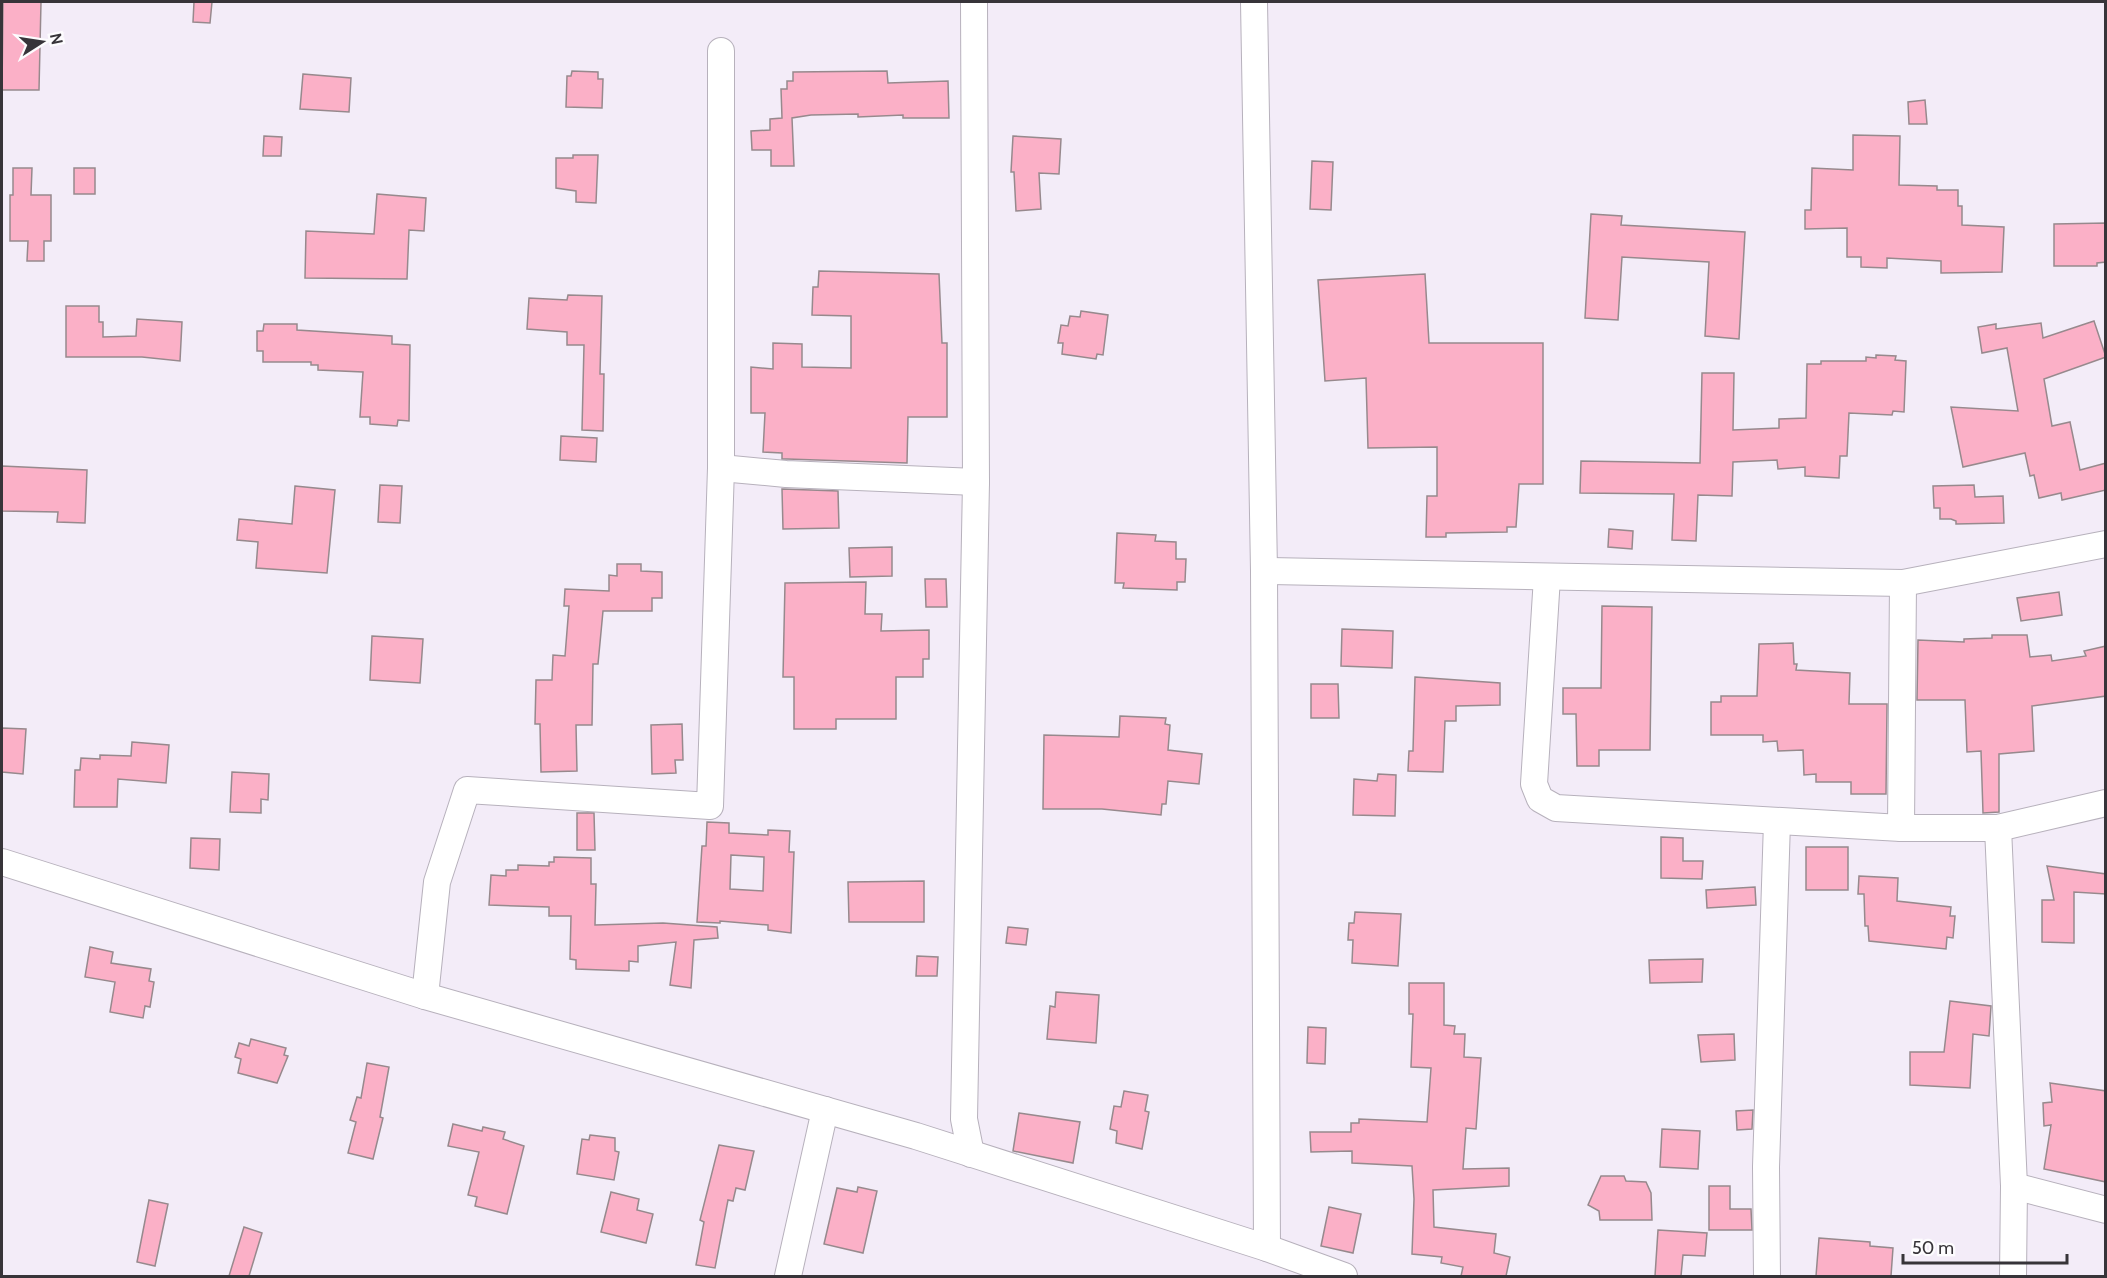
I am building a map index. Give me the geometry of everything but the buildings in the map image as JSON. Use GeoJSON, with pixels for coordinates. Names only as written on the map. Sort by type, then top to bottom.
{"type":"FeatureCollection","features":[{"type":"Feature","properties":{"kind":"street"},"geometry":{"type":"LineString","coordinates":[[971,1154],[964,1119],[976,482],[974,2]]}},
{"type":"Feature","properties":{"kind":"street"},"geometry":{"type":"LineString","coordinates":[[1254,2],[1264,571],[1267,1248]]}},
{"type":"Feature","properties":{"kind":"street"},"geometry":{"type":"LineString","coordinates":[[425,996],[437,882],[467,790],[710,806],[721,468],[721,51]]}},
{"type":"Feature","properties":{"kind":"street"},"geometry":{"type":"LineString","coordinates":[[721,468],[827,476],[976,482]]}},
{"type":"Feature","properties":{"kind":"street"},"geometry":{"type":"LineString","coordinates":[[1264,571],[1903,583],[2106,544]]}},
{"type":"Feature","properties":{"kind":"street"},"geometry":{"type":"LineString","coordinates":[[1547,577],[1534,784],[1540,799],[1556,808],[1901,828],[1998,828],[2106,803]]}},
{"type":"Feature","properties":{"kind":"street"},"geometry":{"type":"LineString","coordinates":[[1901,828],[1903,583]]}},
{"type":"Feature","properties":{"kind":"street"},"geometry":{"type":"LineString","coordinates":[[1767,1276],[1766,1167],[1777,822]]}},
{"type":"Feature","properties":{"kind":"street"},"geometry":{"type":"LineString","coordinates":[[1998,828],[2014,1186],[2013,1276]]}},
{"type":"Feature","properties":{"kind":"street"},"geometry":{"type":"LineString","coordinates":[[2,862],[425,996],[971,1154],[1267,1248],[1344,1276]]}},
{"type":"Feature","properties":{"kind":"street"},"geometry":{"type":"LineString","coordinates":[[788,1276],[825,1110]]}},
{"type":"Feature","properties":{"kind":"street"},"geometry":{"type":"LineString","coordinates":[[2014,1186],[2106,1210]]}}]}
